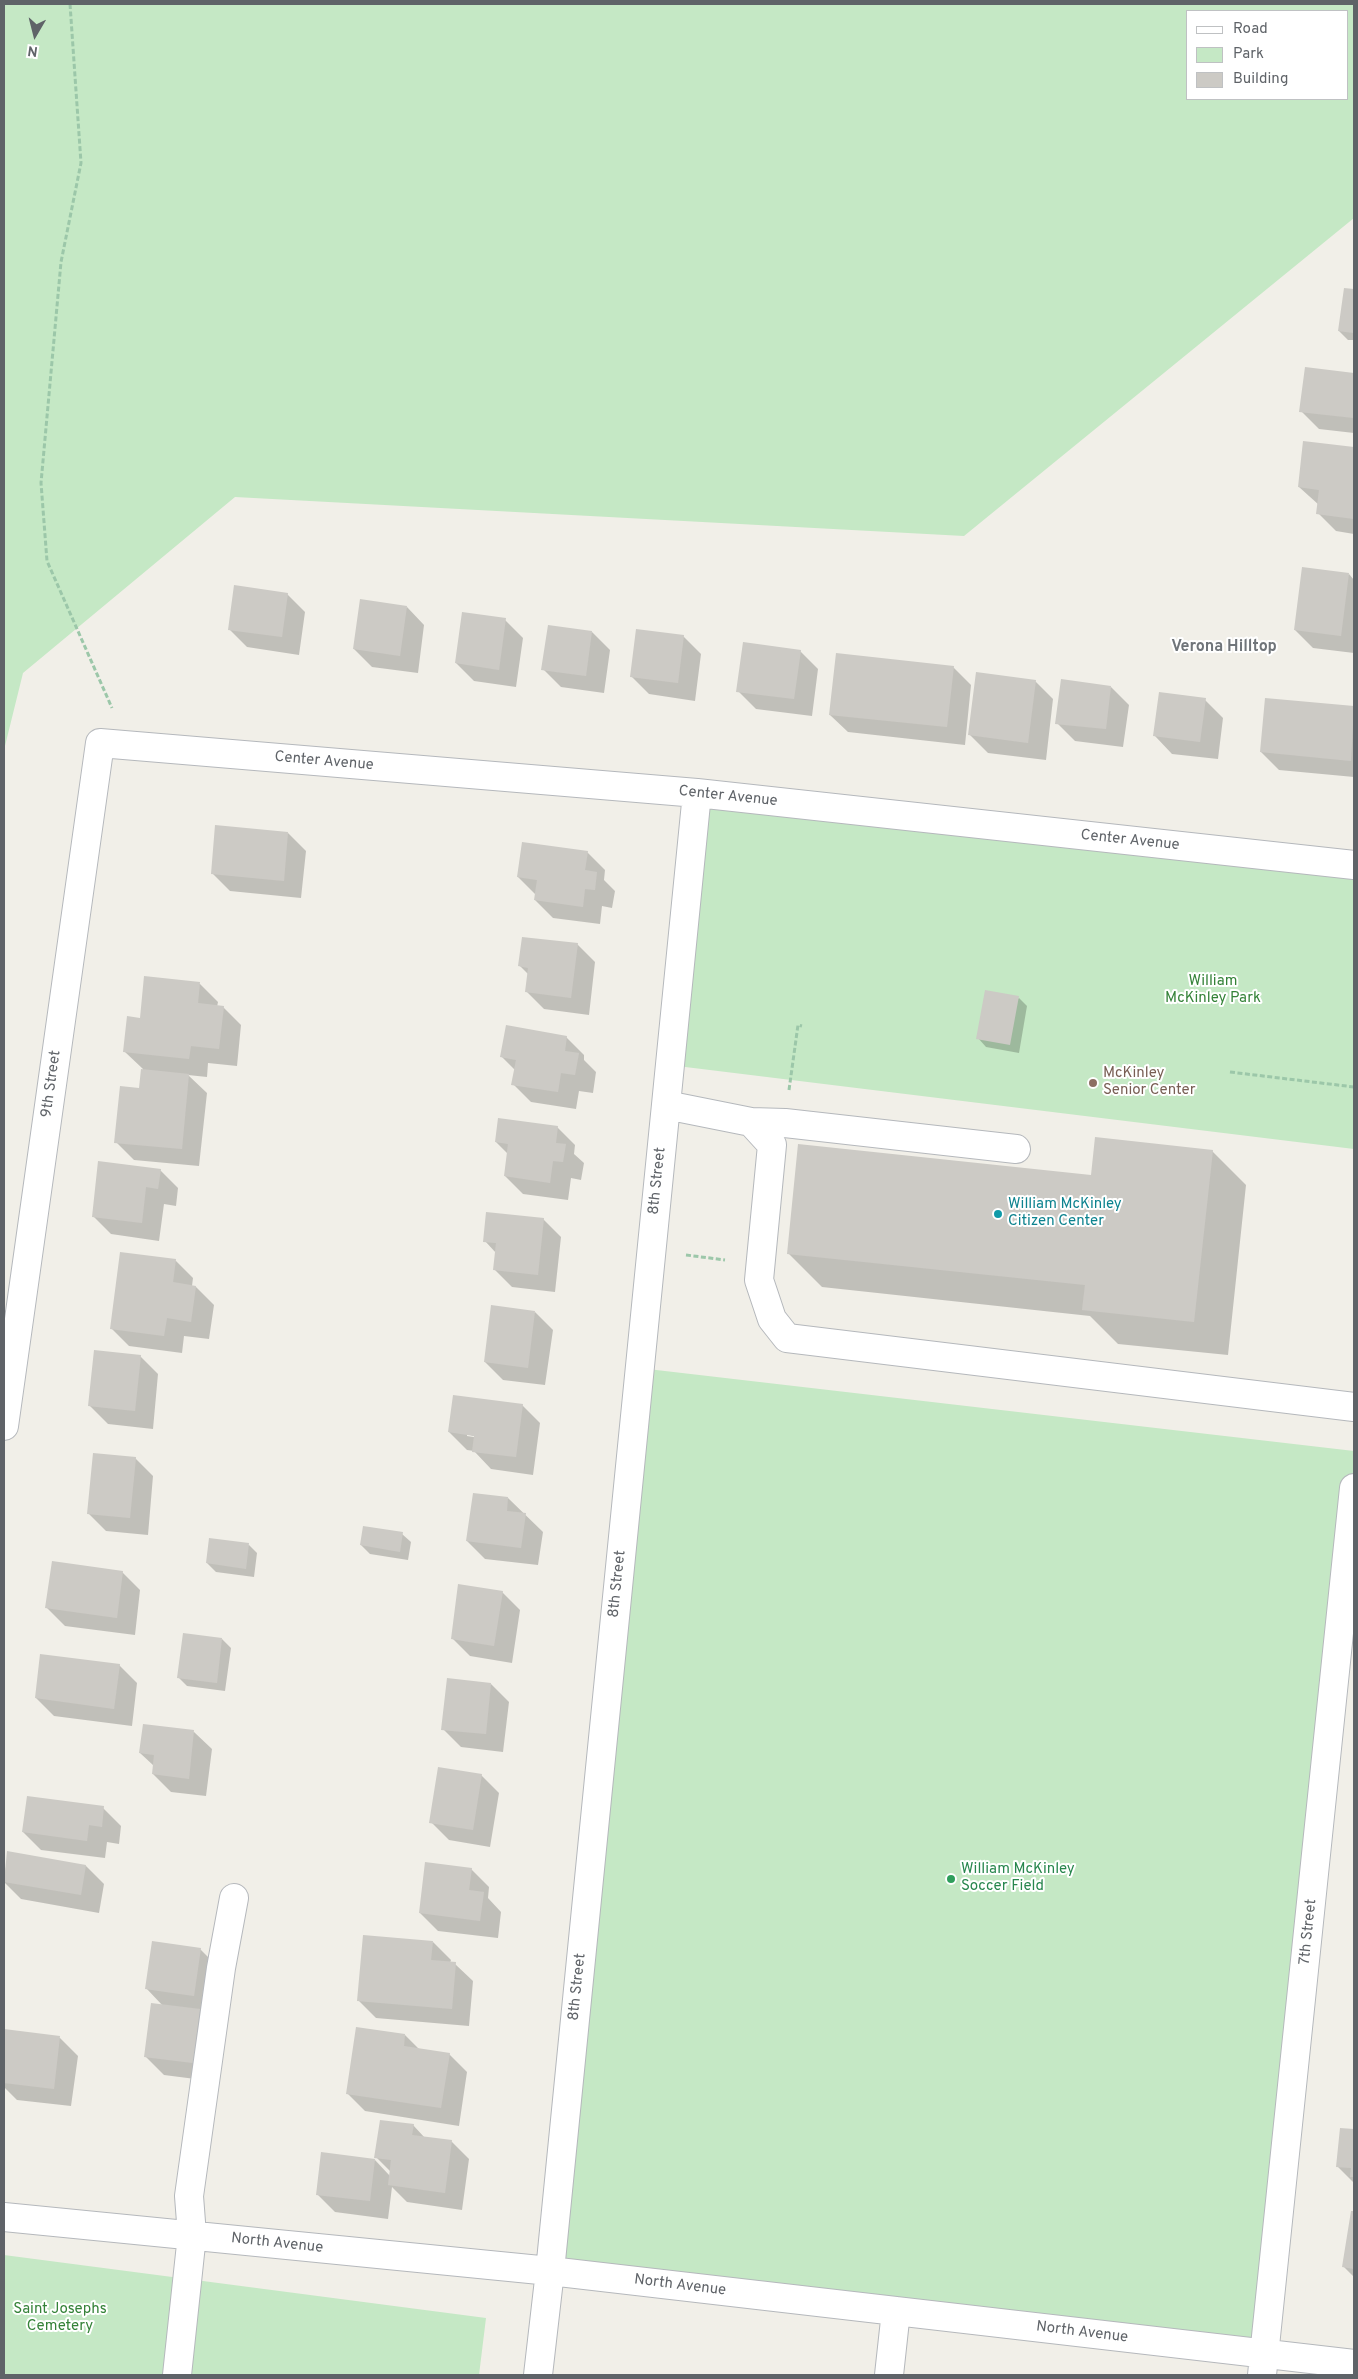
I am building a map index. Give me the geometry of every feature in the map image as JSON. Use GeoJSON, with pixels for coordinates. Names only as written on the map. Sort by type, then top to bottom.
{"type":"FeatureCollection","features":[{"type":"Feature","properties":{"kind":"street","name":"Center Avenue"},"geometry":{"type":"LineString","coordinates":[[100,743],[696,793],[1354,865]]}},
{"type":"Feature","properties":{"kind":"street","name":"9th Street"},"geometry":{"type":"LineString","coordinates":[[4,1426],[100,743]]}},
{"type":"Feature","properties":{"kind":"street","name":"8th Street"},"geometry":{"type":"LineString","coordinates":[[538,2375],[550,2270],[696,793]]}},
{"type":"Feature","properties":{"kind":"street"},"geometry":{"type":"LineString","coordinates":[[666,1105],[751,1122],[785,1123],[1016,1149]]}},
{"type":"Feature","properties":{"kind":"street"},"geometry":{"type":"LineString","coordinates":[[751,1122],[772,1145],[759,1280],[772,1319],[787,1338],[1354,1407]]}},
{"type":"Feature","properties":{"kind":"street","name":"7th Street"},"geometry":{"type":"LineString","coordinates":[[1264,2365],[1354,1488]]}},
{"type":"Feature","properties":{"kind":"street"},"geometry":{"type":"LineString","coordinates":[[177,2375],[192,2235],[189,2196],[234,1898]]}},
{"type":"Feature","properties":{"kind":"street","name":"North Avenue"},"geometry":{"type":"LineString","coordinates":[[4,2217],[550,2270],[896,2311],[1264,2365],[1354,2364]]}},
{"type":"Feature","properties":{"kind":"street"},"geometry":{"type":"LineString","coordinates":[[889,2375],[896,2311]]}},
{"type":"Feature","properties":{"kind":"path"},"geometry":{"type":"LineString","coordinates":[[70,4],[81,163],[60,262],[41,483],[47,561],[113,710],[134,746]]}},
{"type":"Feature","properties":{"kind":"path"},"geometry":{"type":"LineString","coordinates":[[785,1123],[798,1025],[802,1026]]}},
{"type":"Feature","properties":{"kind":"path"},"geometry":{"type":"LineString","coordinates":[[1230,1072],[1354,1087]]}},
{"type":"Feature","properties":{"kind":"path"},"geometry":{"type":"LineString","coordinates":[[651,1251],[761,1264]]}},
{"type":"Feature","properties":{"kind":"green space"},"geometry":{"type":"Polygon","coordinates":[[[4,4],[1354,4],[1354,218],[964,536],[235,497],[23,673],[4,750],[4,4]]]}},
{"type":"Feature","properties":{"kind":"green space","name":"William McKinley Park"},"geometry":{"type":"Polygon","coordinates":[[[697,793],[1354,865],[1354,1149],[669,1065],[697,793]]]}},
{"type":"Feature","properties":{"kind":"green space","name":"William McKinley Soccer Field"},"geometry":{"type":"Polygon","coordinates":[[[639,1368],[1354,1451],[1354,1488],[1265,2355],[550,2271],[639,1368]]]}},
{"type":"Feature","properties":{"kind":"green space","name":"Saint Josephs Cemetery"},"geometry":{"type":"Polygon","coordinates":[[[4,2255],[486,2318],[479,2375],[4,2375],[4,2255]]]}},
{"type":"Feature","properties":{"kind":"building"},"geometry":{"type":"Polygon","coordinates":[[[1344,288],[1354,289],[1354,333],[1338,331],[1344,288]]]}},
{"type":"Feature","properties":{"kind":"building"},"geometry":{"type":"Polygon","coordinates":[[[1305,367],[1354,373],[1354,418],[1299,412],[1305,367]]]}},
{"type":"Feature","properties":{"kind":"building"},"geometry":{"type":"Polygon","coordinates":[[[1303,441],[1354,447],[1354,519],[1316,514],[1319,490],[1298,487],[1303,441]]]}},
{"type":"Feature","properties":{"kind":"building"},"geometry":{"type":"Polygon","coordinates":[[[1302,567],[1349,573],[1341,636],[1294,630],[1302,567]]]}},
{"type":"Feature","properties":{"kind":"building"},"geometry":{"type":"Polygon","coordinates":[[[234,585],[288,593],[282,637],[228,630],[234,585]]]}},
{"type":"Feature","properties":{"kind":"building"},"geometry":{"type":"Polygon","coordinates":[[[360,599],[407,606],[400,656],[353,649],[360,599]]]}},
{"type":"Feature","properties":{"kind":"building"},"geometry":{"type":"Polygon","coordinates":[[[462,612],[506,618],[499,670],[455,663],[462,612]]]}},
{"type":"Feature","properties":{"kind":"building"},"geometry":{"type":"Polygon","coordinates":[[[548,625],[592,631],[586,676],[541,670],[548,625]]]}},
{"type":"Feature","properties":{"kind":"building"},"geometry":{"type":"Polygon","coordinates":[[[636,629],[684,635],[678,683],[630,677],[636,629]]]}},
{"type":"Feature","properties":{"kind":"building"},"geometry":{"type":"Polygon","coordinates":[[[743,642],[801,650],[794,699],[736,692],[743,642]]]}},
{"type":"Feature","properties":{"kind":"building"},"geometry":{"type":"Polygon","coordinates":[[[836,653],[954,666],[947,727],[829,715],[836,653]]]}},
{"type":"Feature","properties":{"kind":"building"},"geometry":{"type":"Polygon","coordinates":[[[976,672],[1036,680],[1028,743],[968,735],[976,672]]]}},
{"type":"Feature","properties":{"kind":"building"},"geometry":{"type":"Polygon","coordinates":[[[1061,679],[1111,686],[1106,729],[1055,724],[1061,679]]]}},
{"type":"Feature","properties":{"kind":"building"},"geometry":{"type":"Polygon","coordinates":[[[1159,692],[1206,698],[1200,742],[1153,736],[1159,692]]]}},
{"type":"Feature","properties":{"kind":"building"},"geometry":{"type":"Polygon","coordinates":[[[1265,698],[1354,706],[1351,761],[1260,752],[1265,698]]]}},
{"type":"Feature","properties":{"kind":"building"},"geometry":{"type":"Polygon","coordinates":[[[215,825],[288,832],[284,881],[211,874],[215,825]]]}},
{"type":"Feature","properties":{"kind":"building"},"geometry":{"type":"Polygon","coordinates":[[[522,842],[588,851],[585,870],[597,872],[595,890],[585,889],[583,907],[534,900],[537,880],[517,877],[522,842]]]}},
{"type":"Feature","properties":{"kind":"building"},"geometry":{"type":"Polygon","coordinates":[[[522,937],[578,943],[571,998],[525,992],[528,968],[518,966],[522,937]]]}},
{"type":"Feature","properties":{"kind":"building"},"geometry":{"type":"Polygon","coordinates":[[[144,976],[200,982],[198,1003],[224,1006],[219,1049],[191,1046],[189,1059],[123,1052],[127,1016],[140,1018],[144,976]]]}},
{"type":"Feature","properties":{"kind":"building"},"geometry":{"type":"Polygon","coordinates":[[[985,990],[1019,996],[1010,1045],[976,1039],[985,990]]]}},
{"type":"Feature","properties":{"kind":"building"},"geometry":{"type":"Polygon","coordinates":[[[506,1025],[567,1036],[565,1051],[579,1053],[575,1075],[561,1073],[558,1092],[511,1085],[516,1060],[500,1057],[506,1025]]]}},
{"type":"Feature","properties":{"kind":"building"},"geometry":{"type":"Polygon","coordinates":[[[141,1069],[189,1074],[182,1149],[114,1143],[120,1086],[139,1088],[141,1069]]]}},
{"type":"Feature","properties":{"kind":"building"},"geometry":{"type":"Polygon","coordinates":[[[498,1118],[558,1126],[556,1143],[566,1144],[563,1162],[553,1161],[550,1183],[504,1176],[508,1144],[495,1142],[498,1118]]]}},
{"type":"Feature","properties":{"kind":"building","name":"William McKinley Citizen Center"},"geometry":{"type":"Polygon","coordinates":[[[1095,1137],[1213,1150],[1194,1322],[1082,1310],[1085,1285],[787,1254],[798,1144],[1091,1175],[1095,1137]]]}},
{"type":"Feature","properties":{"kind":"building"},"geometry":{"type":"Polygon","coordinates":[[[98,1161],[161,1169],[158,1189],[146,1187],[142,1223],[92,1217],[98,1161]]]}},
{"type":"Feature","properties":{"kind":"building"},"geometry":{"type":"Polygon","coordinates":[[[486,1212],[544,1218],[538,1275],[493,1270],[496,1243],[483,1242],[486,1212]]]}},
{"type":"Feature","properties":{"kind":"building"},"geometry":{"type":"Polygon","coordinates":[[[120,1252],[176,1259],[173,1282],[196,1286],[191,1322],[167,1318],[164,1336],[110,1329],[120,1252]]]}},
{"type":"Feature","properties":{"kind":"building"},"geometry":{"type":"Polygon","coordinates":[[[491,1305],[535,1311],[528,1368],[484,1362],[491,1305]]]}},
{"type":"Feature","properties":{"kind":"building"},"geometry":{"type":"Polygon","coordinates":[[[94,1350],[141,1355],[135,1411],[88,1406],[94,1350]]]}},
{"type":"Feature","properties":{"kind":"building"},"geometry":{"type":"Polygon","coordinates":[[[453,1395],[523,1404],[516,1457],[472,1452],[474,1436],[448,1432],[453,1395]]]}},
{"type":"Feature","properties":{"kind":"building"},"geometry":{"type":"Polygon","coordinates":[[[93,1453],[136,1457],[130,1518],[87,1514],[93,1453]]]}},
{"type":"Feature","properties":{"kind":"building"},"geometry":{"type":"Polygon","coordinates":[[[473,1493],[508,1497],[507,1511],[526,1513],[521,1548],[466,1541],[473,1493]]]}},
{"type":"Feature","properties":{"kind":"building"},"geometry":{"type":"Polygon","coordinates":[[[363,1526],[403,1532],[400,1552],[360,1545],[363,1526]]]}},
{"type":"Feature","properties":{"kind":"building"},"geometry":{"type":"Polygon","coordinates":[[[209,1538],[249,1543],[246,1569],[206,1563],[209,1538]]]}},
{"type":"Feature","properties":{"kind":"building"},"geometry":{"type":"Polygon","coordinates":[[[52,1561],[123,1571],[117,1618],[45,1608],[52,1561]]]}},
{"type":"Feature","properties":{"kind":"building"},"geometry":{"type":"Polygon","coordinates":[[[458,1584],[503,1591],[494,1646],[451,1639],[458,1584]]]}},
{"type":"Feature","properties":{"kind":"building"},"geometry":{"type":"Polygon","coordinates":[[[183,1633],[222,1638],[217,1683],[177,1678],[183,1633]]]}},
{"type":"Feature","properties":{"kind":"building"},"geometry":{"type":"Polygon","coordinates":[[[40,1654],[120,1664],[114,1709],[35,1698],[40,1654]]]}},
{"type":"Feature","properties":{"kind":"building"},"geometry":{"type":"Polygon","coordinates":[[[447,1678],[491,1683],[486,1734],[441,1730],[447,1678]]]}},
{"type":"Feature","properties":{"kind":"building"},"geometry":{"type":"Polygon","coordinates":[[[143,1724],[194,1730],[189,1779],[152,1774],[154,1755],[139,1753],[143,1724]]]}},
{"type":"Feature","properties":{"kind":"building"},"geometry":{"type":"Polygon","coordinates":[[[438,1767],[482,1774],[473,1830],[429,1823],[438,1767]]]}},
{"type":"Feature","properties":{"kind":"building"},"geometry":{"type":"Polygon","coordinates":[[[27,1796],[104,1806],[102,1827],[89,1825],[87,1841],[22,1832],[27,1796]]]}},
{"type":"Feature","properties":{"kind":"building"},"geometry":{"type":"Polygon","coordinates":[[[7,1851],[86,1865],[81,1895],[4,1882],[7,1851]]]}},
{"type":"Feature","properties":{"kind":"building"},"geometry":{"type":"Polygon","coordinates":[[[425,1862],[472,1868],[469,1890],[484,1892],[480,1921],[419,1913],[425,1862]]]}},
{"type":"Feature","properties":{"kind":"building"},"geometry":{"type":"Polygon","coordinates":[[[363,1935],[433,1941],[431,1960],[456,1962],[452,2009],[357,2001],[363,1935]]]}},
{"type":"Feature","properties":{"kind":"building"},"geometry":{"type":"Polygon","coordinates":[[[152,1941],[201,1948],[194,1996],[145,1989],[152,1941]]]}},
{"type":"Feature","properties":{"kind":"building"},"geometry":{"type":"Polygon","coordinates":[[[151,2003],[200,2009],[193,2063],[144,2057],[151,2003]]]}},
{"type":"Feature","properties":{"kind":"building"},"geometry":{"type":"Polygon","coordinates":[[[356,2027],[405,2034],[404,2046],[450,2053],[441,2108],[346,2094],[356,2027]]]}},
{"type":"Feature","properties":{"kind":"building"},"geometry":{"type":"Polygon","coordinates":[[[4,2029],[60,2036],[54,2089],[4,2083],[4,2029]]]}},
{"type":"Feature","properties":{"kind":"building"},"geometry":{"type":"Polygon","coordinates":[[[380,2120],[414,2124],[412,2135],[452,2140],[445,2193],[388,2185],[391,2160],[374,2158],[380,2120]]]}},
{"type":"Feature","properties":{"kind":"building"},"geometry":{"type":"Polygon","coordinates":[[[1340,2128],[1354,2129],[1354,2177],[1350,2177],[1351,2168],[1336,2167],[1340,2128]]]}},
{"type":"Feature","properties":{"kind":"building"},"geometry":{"type":"Polygon","coordinates":[[[321,2152],[375,2159],[370,2201],[316,2195],[321,2152]]]}},
{"type":"Feature","properties":{"kind":"building"},"geometry":{"type":"Polygon","coordinates":[[[1351,2211],[1354,2211],[1354,2269],[1342,2267],[1351,2211]]]}},
{"type":"Feature","properties":{"kind":"place","name":"McKinley Senior Center"},"geometry":{"type":"Point","coordinates":[1093,1083]}},
{"type":"Feature","properties":{"kind":"place","name":"William McKinley Citizen Center"},"geometry":{"type":"Point","coordinates":[998,1214]}},
{"type":"Feature","properties":{"kind":"place","name":"William McKinley Soccer Field"},"geometry":{"type":"Point","coordinates":[951,1879]}},
{"type":"Feature","properties":{"kind":"district","name":"Verona Hilltop"},"geometry":{"type":"Point","coordinates":[1224,648]}}]}
